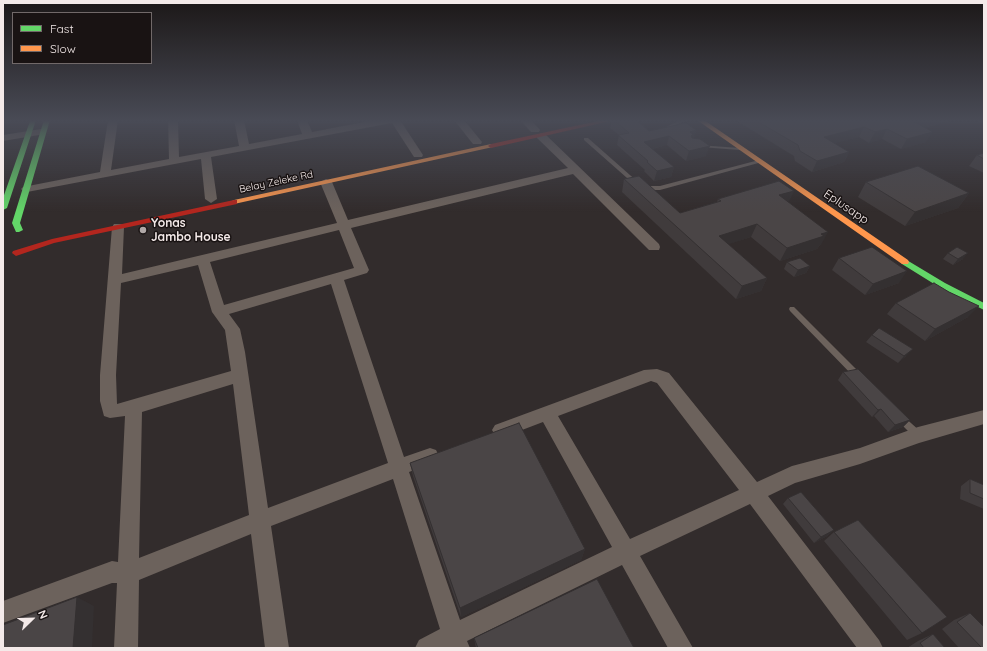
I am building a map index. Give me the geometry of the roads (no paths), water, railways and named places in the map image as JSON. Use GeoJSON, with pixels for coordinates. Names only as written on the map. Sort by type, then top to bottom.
{"type":"FeatureCollection","features":[{"type":"Feature","properties":{"kind":"main road"},"geometry":{"type":"LineString","coordinates":[[3,208],[22,150]]}},
{"type":"Feature","properties":{"kind":"main road"},"geometry":{"type":"LineString","coordinates":[[27,189],[38,150]]}},
{"type":"Feature","properties":{"kind":"main road","name":"Belay Zeleke Rd"},"geometry":{"type":"LineString","coordinates":[[44,234],[326,182],[447,150]]}},
{"type":"Feature","properties":{"kind":"main road","name":"Belay Zeleke Rd"},"geometry":{"type":"LineString","coordinates":[[27,189],[16,223],[15,231],[29,236],[25,246],[10,256],[46,243],[118,227],[212,203],[456,150]]}},
{"type":"Feature","properties":{"kind":"main road","name":"Eplusapp"},"geometry":{"type":"LineString","coordinates":[[742,150],[894,255],[942,285],[984,306]]}},
{"type":"Feature","properties":{"kind":"street"},"geometry":{"type":"LineString","coordinates":[[105,175],[109,150]]}},
{"type":"Feature","properties":{"kind":"street"},"geometry":{"type":"LineString","coordinates":[[174,150],[174,162]]}},
{"type":"Feature","properties":{"kind":"street"},"geometry":{"type":"LineString","coordinates":[[27,189],[233,150]]}},
{"type":"Feature","properties":{"kind":"street"},"geometry":{"type":"LineString","coordinates":[[415,150],[420,158]]}},
{"type":"Feature","properties":{"kind":"street"},"geometry":{"type":"LineString","coordinates":[[555,150],[654,247]]}},
{"type":"Feature","properties":{"kind":"street"},"geometry":{"type":"LineString","coordinates":[[206,156],[212,203]]}},
{"type":"Feature","properties":{"kind":"street"},"geometry":{"type":"LineString","coordinates":[[115,280],[575,170]]}},
{"type":"Feature","properties":{"kind":"street"},"geometry":{"type":"LineString","coordinates":[[219,312],[362,270],[326,182]]}},
{"type":"Feature","properties":{"kind":"street"},"geometry":{"type":"LineString","coordinates":[[118,227],[108,401],[110,411],[134,407],[240,375]]}},
{"type":"Feature","properties":{"kind":"street"},"geometry":{"type":"LineString","coordinates":[[203,260],[219,312],[232,329],[240,375],[277,648]]}},
{"type":"Feature","properties":{"kind":"street"},"geometry":{"type":"LineString","coordinates":[[336,278],[400,466],[456,641]]}},
{"type":"Feature","properties":{"kind":"street"},"geometry":{"type":"LineString","coordinates":[[488,435],[650,375],[657,375],[663,378],[753,492],[871,648]]}},
{"type":"Feature","properties":{"kind":"street"},"geometry":{"type":"LineString","coordinates":[[126,648],[134,407]]}},
{"type":"Feature","properties":{"kind":"street"},"geometry":{"type":"LineString","coordinates":[[547,414],[681,648]]}},
{"type":"Feature","properties":{"kind":"street"},"geometry":{"type":"LineString","coordinates":[[427,648],[456,641],[625,552],[792,475],[860,456],[918,435],[984,417]]}},
{"type":"Feature","properties":{"kind":"street"},"geometry":{"type":"LineString","coordinates":[[3,612],[112,572],[129,573],[444,450]]}},
{"type":"Feature","properties":{"kind":"lane"},"geometry":{"type":"LineString","coordinates":[[599,150],[637,184],[650,188],[660,188],[759,162]]}},
{"type":"Feature","properties":{"kind":"lane"},"geometry":{"type":"LineString","coordinates":[[792,309],[863,380]]}},
{"type":"Feature","properties":{"kind":"lane"},"geometry":{"type":"LineString","coordinates":[[896,413],[918,435]]}},
{"type":"Feature","properties":{"kind":"place","name":"Yonas Jambo House"},"geometry":{"type":"Point","coordinates":[143,230]}}]}
